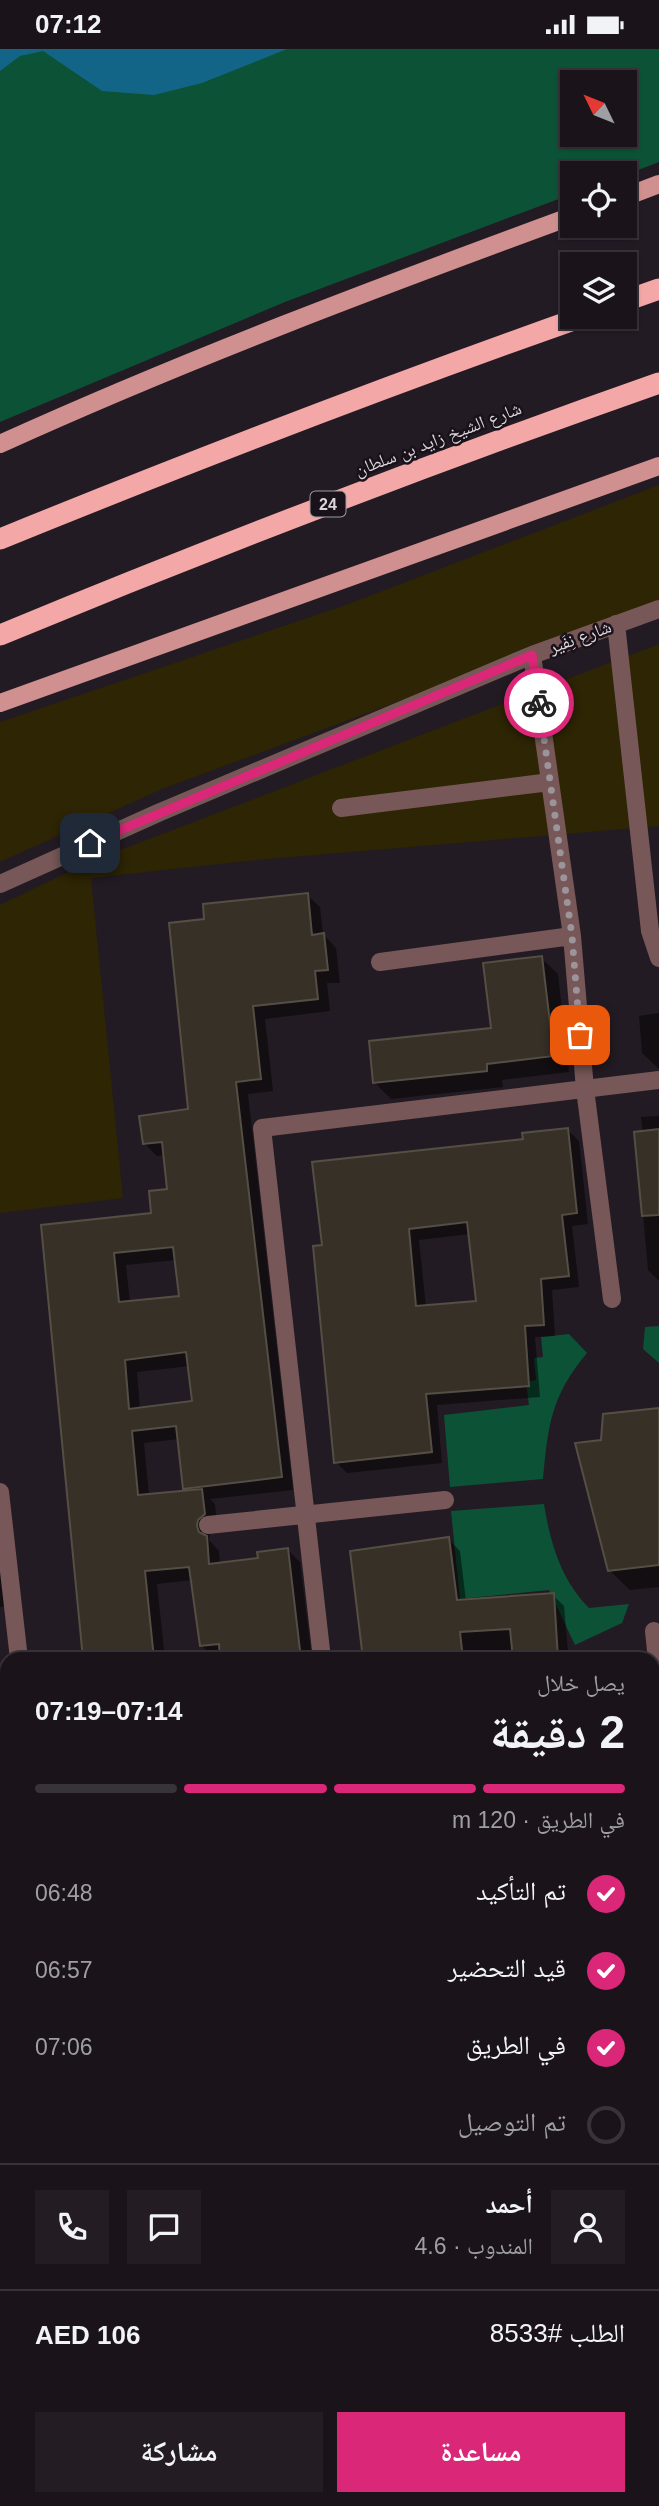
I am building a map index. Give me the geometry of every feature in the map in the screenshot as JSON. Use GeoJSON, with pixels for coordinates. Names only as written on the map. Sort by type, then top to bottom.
{"type":"FeatureCollection","features":[{"type":"Feature","properties":{"kind":"highway"},"geometry":{"type":"LineString","coordinates":[[637,297],[659,289]]}},
{"type":"Feature","properties":{"kind":"highway"},"geometry":{"type":"LineString","coordinates":[[0,539],[140,482],[560,325]]}},
{"type":"Feature","properties":{"kind":"highway","name":"شارع الشيخ زايد بن سلطان"},"geometry":{"type":"LineString","coordinates":[[0,635],[182,560],[508,436],[659,383]]}},
{"type":"Feature","properties":{"kind":"main road"},"geometry":{"type":"LineString","coordinates":[[637,192],[659,184]]}},
{"type":"Feature","properties":{"kind":"main road"},"geometry":{"type":"LineString","coordinates":[[0,444],[235,343],[560,220]]}},
{"type":"Feature","properties":{"kind":"main road"},"geometry":{"type":"LineString","coordinates":[[0,703],[659,465]]}},
{"type":"Feature","properties":{"kind":"street","name":"شارع نِفَير"},"geometry":{"type":"LineString","coordinates":[[0,884],[158,813],[532,655],[659,609]]}},
{"type":"Feature","properties":{"kind":"street"},"geometry":{"type":"LineString","coordinates":[[616,624],[650,931],[659,958]]}},
{"type":"Feature","properties":{"kind":"street"},"geometry":{"type":"LineString","coordinates":[[532,655],[572,936],[585,1089],[612,1299]]}},
{"type":"Feature","properties":{"kind":"street"},"geometry":{"type":"LineString","coordinates":[[341,808],[550,782]]}},
{"type":"Feature","properties":{"kind":"street"},"geometry":{"type":"LineString","coordinates":[[380,962],[572,936]]}},
{"type":"Feature","properties":{"kind":"street"},"geometry":{"type":"LineString","coordinates":[[321,1652],[262,1128],[659,1080]]}},
{"type":"Feature","properties":{"kind":"street"},"geometry":{"type":"LineString","coordinates":[[0,1492],[12,1650]]}},
{"type":"Feature","properties":{"kind":"street"},"geometry":{"type":"LineString","coordinates":[[208,1525],[445,1500]]}},
{"type":"Feature","properties":{"kind":"street"},"geometry":{"type":"LineString","coordinates":[[654,1631],[656,1652]]}},
{"type":"Feature","properties":{"kind":"green space"},"geometry":{"type":"Polygon","coordinates":[[[0,49],[659,49],[659,162],[637,170],[637,161],[560,161],[560,199],[285,302],[0,422],[0,49]]]}},
{"type":"Feature","properties":{"kind":"green space"},"geometry":{"type":"Polygon","coordinates":[[[659,1326],[659,1363],[643,1349],[645,1327],[659,1326]]]}},
{"type":"Feature","properties":{"kind":"green space"},"geometry":{"type":"Polygon","coordinates":[[[569,1334],[587,1353],[566,1383],[553,1412],[543,1479],[450,1487],[444,1415],[529,1405],[526,1382],[536,1380],[534,1358],[543,1357],[541,1337],[569,1334]]]}},
{"type":"Feature","properties":{"kind":"green space"},"geometry":{"type":"Polygon","coordinates":[[[544,1504],[558,1560],[579,1597],[589,1608],[629,1604],[622,1623],[575,1645],[549,1590],[460,1599],[451,1511],[544,1504]]]}},
{"type":"Feature","properties":{"kind":"sand"},"geometry":{"type":"Polygon","coordinates":[[[659,485],[659,605],[162,789],[0,862],[0,722],[346,605],[659,485]]]}},
{"type":"Feature","properties":{"kind":"sand"},"geometry":{"type":"Polygon","coordinates":[[[659,644],[659,826],[256,860],[91,878],[123,1198],[0,1213],[0,905],[89,862],[659,644]]]}},
{"type":"Feature","properties":{"kind":"water"},"geometry":{"type":"Polygon","coordinates":[[[0,49],[287,49],[202,83],[154,95],[102,91],[43,51],[20,56],[0,71],[0,49]]]}},
{"type":"Feature","properties":{"kind":"building"},"geometry":{"type":"Polygon","coordinates":[[[308,893],[312,935],[324,933],[328,970],[315,971],[318,999],[253,1006],[261,1079],[236,1082],[282,1477],[183,1489],[176,1426],[132,1431],[138,1495],[202,1489],[205,1514],[198,1520],[197,1526],[199,1532],[207,1536],[209,1564],[258,1558],[257,1552],[288,1548],[300,1652],[220,1652],[219,1644],[200,1646],[189,1567],[145,1571],[153,1652],[82,1652],[41,1225],[151,1213],[149,1191],[167,1189],[162,1142],[143,1144],[139,1116],[188,1109],[169,923],[204,919],[203,904],[308,893]],[[173,1247],[114,1253],[119,1302],[179,1296],[173,1247]],[[186,1352],[125,1360],[129,1409],[192,1401],[186,1352]]]}},
{"type":"Feature","properties":{"kind":"building"},"geometry":{"type":"Polygon","coordinates":[[[542,956],[554,1056],[487,1064],[487,1071],[373,1083],[369,1041],[491,1028],[483,963],[542,956]]]}},
{"type":"Feature","properties":{"kind":"building"},"geometry":{"type":"Polygon","coordinates":[[[568,1128],[577,1213],[562,1215],[569,1276],[541,1279],[544,1325],[525,1326],[529,1386],[426,1394],[432,1452],[334,1463],[313,1246],[322,1245],[312,1162],[523,1139],[522,1133],[568,1128]],[[467,1222],[409,1229],[416,1306],[476,1301],[467,1222]]]}},
{"type":"Feature","properties":{"kind":"building"},"geometry":{"type":"Polygon","coordinates":[[[659,1129],[659,1215],[642,1216],[634,1132],[659,1129]]]}},
{"type":"Feature","properties":{"kind":"building"},"geometry":{"type":"Polygon","coordinates":[[[659,1408],[659,1565],[608,1571],[575,1443],[601,1440],[603,1414],[659,1408]]]}},
{"type":"Feature","properties":{"kind":"building"},"geometry":{"type":"Polygon","coordinates":[[[449,1537],[457,1600],[554,1593],[558,1652],[512,1652],[510,1629],[460,1632],[462,1652],[362,1652],[350,1551],[449,1537]]]}},
{"type":"Feature","properties":{"kind":"way so far"},"geometry":{"type":"LineString","coordinates":[[539,703],[572,936],[580,1035]]}},
{"type":"Feature","properties":{"kind":"route"},"geometry":{"type":"LineString","coordinates":[[90,843],[532,655],[539,703]]}}]}
